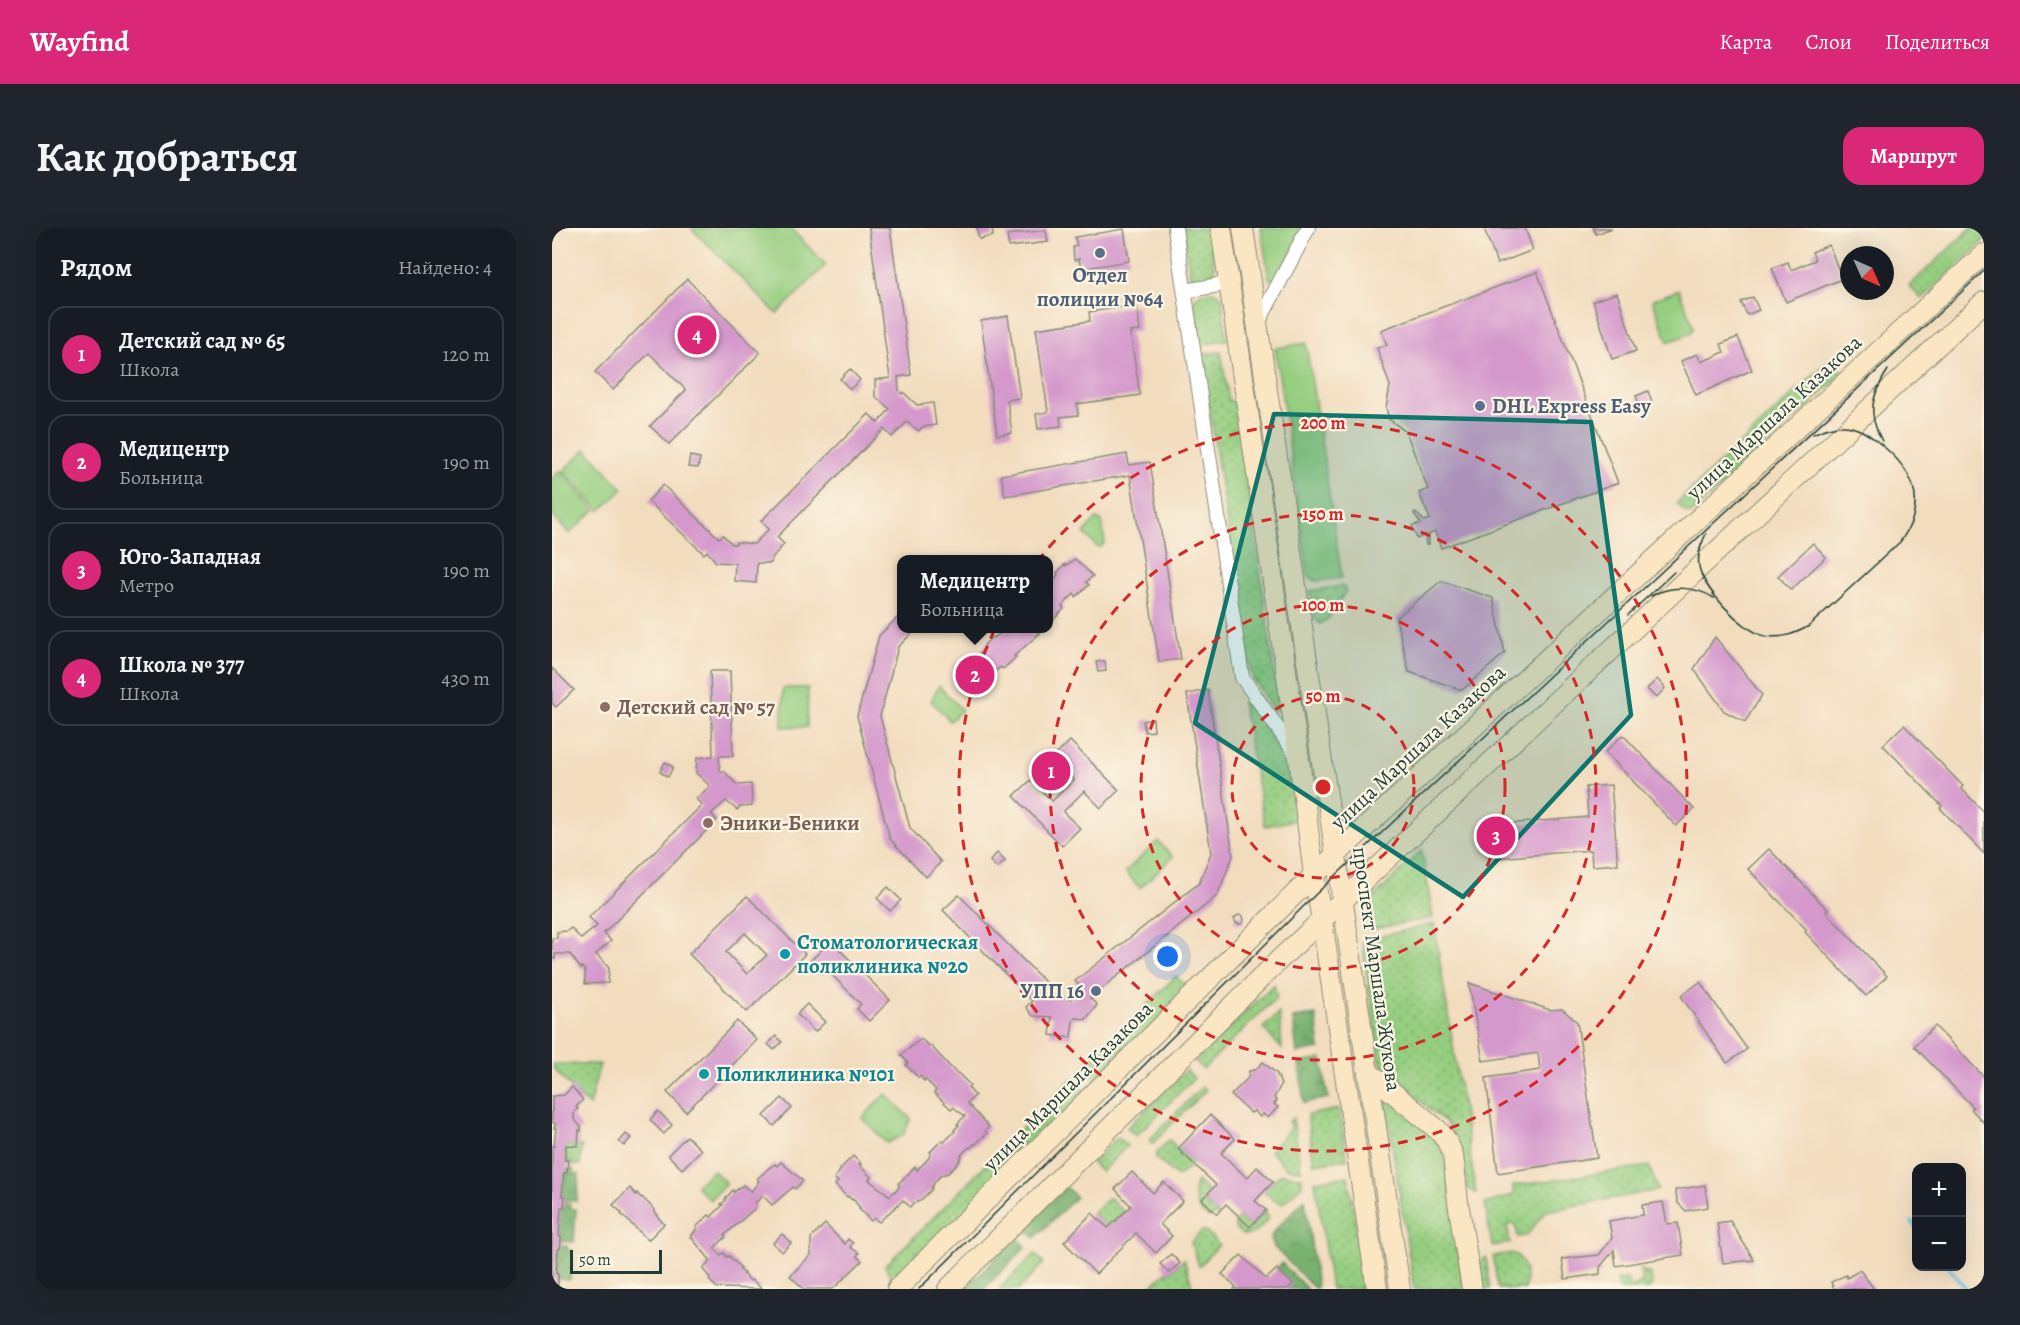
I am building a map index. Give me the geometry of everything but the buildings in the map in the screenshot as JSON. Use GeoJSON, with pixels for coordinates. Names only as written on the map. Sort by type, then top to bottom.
{"type":"FeatureCollection","features":[{"type":"Feature","properties":{"kind":"main road"},"geometry":{"type":"LineString","coordinates":[[1221,228],[1314,875],[1377,1289]]}},
{"type":"Feature","properties":{"kind":"main road","name":"проспект Маршала Жукова"},"geometry":{"type":"LineString","coordinates":[[1244,228],[1400,1289]]}},
{"type":"Feature","properties":{"kind":"main road","name":"улица Маршала Казакова"},"geometry":{"type":"LineString","coordinates":[[897,1289],[1314,875],[1984,254]]}},
{"type":"Feature","properties":{"kind":"main road"},"geometry":{"type":"LineString","coordinates":[[948,1289],[1273,966],[1984,302]]}},
{"type":"Feature","properties":{"kind":"main road"},"geometry":{"type":"LineString","coordinates":[[1368,1072],[1438,1130],[1447,1141],[1453,1155],[1472,1289]]}},
{"type":"Feature","properties":{"kind":"street"},"geometry":{"type":"LineString","coordinates":[[1174,228],[1242,677],[1299,759]]}},
{"type":"Feature","properties":{"kind":"street"},"geometry":{"type":"LineString","coordinates":[[1258,323],[1308,228]]}},
{"type":"Feature","properties":{"kind":"street"},"geometry":{"type":"LineString","coordinates":[[1185,291],[1230,283]]}},
{"type":"Feature","properties":{"kind":"highlighted area"},"geometry":{"type":"Polygon","coordinates":[[[1274,414],[1591,422],[1631,715],[1463,897],[1195,723],[1274,414]]]}},
{"type":"Feature","properties":{"kind":"green space"},"geometry":{"type":"Polygon","coordinates":[[[691,228],[790,228],[826,265],[777,314],[691,228]]]}},
{"type":"Feature","properties":{"kind":"green space"},"geometry":{"type":"Polygon","coordinates":[[[1183,228],[1209,228],[1215,271],[1210,277],[1197,280],[1190,276],[1183,228]]]}},
{"type":"Feature","properties":{"kind":"green space"},"geometry":{"type":"Polygon","coordinates":[[[1261,228],[1303,228],[1277,279],[1269,279],[1261,228]]]}},
{"type":"Feature","properties":{"kind":"green space"},"geometry":{"type":"Polygon","coordinates":[[[1971,228],[1984,228],[1984,241],[1922,299],[1909,286],[1971,228]]]}},
{"type":"Feature","properties":{"kind":"green space"},"geometry":{"type":"Polygon","coordinates":[[[1679,290],[1694,328],[1690,334],[1668,342],[1652,300],[1679,290]]]}},
{"type":"Feature","properties":{"kind":"green space"},"geometry":{"type":"Polygon","coordinates":[[[1212,291],[1222,297],[1227,340],[1199,345],[1193,302],[1201,293],[1212,291]]]}},
{"type":"Feature","properties":{"kind":"green space"},"geometry":{"type":"Polygon","coordinates":[[[1306,343],[1342,578],[1316,581],[1308,576],[1275,348],[1306,343]]]}},
{"type":"Feature","properties":{"kind":"green space"},"geometry":{"type":"Polygon","coordinates":[[[1221,352],[1229,401],[1236,400],[1279,706],[1275,711],[1253,679],[1248,658],[1201,354],[1221,352]]]}},
{"type":"Feature","properties":{"kind":"green space"},"geometry":{"type":"Polygon","coordinates":[[[1831,359],[1844,373],[1691,514],[1684,511],[1677,503],[1831,359]]]}},
{"type":"Feature","properties":{"kind":"green space"},"geometry":{"type":"Polygon","coordinates":[[[586,449],[623,489],[600,511],[563,471],[586,449]]]}},
{"type":"Feature","properties":{"kind":"green space"},"geometry":{"type":"Polygon","coordinates":[[[560,471],[595,510],[569,534],[552,515],[552,478],[560,471]]]}},
{"type":"Feature","properties":{"kind":"green space"},"geometry":{"type":"Polygon","coordinates":[[[1096,519],[1102,521],[1105,542],[1101,547],[1097,547],[1084,533],[1096,519]]]}},
{"type":"Feature","properties":{"kind":"green space"},"geometry":{"type":"Polygon","coordinates":[[[1343,586],[1346,591],[1328,619],[1320,624],[1314,618],[1310,591],[1343,586]]]}},
{"type":"Feature","properties":{"kind":"green space"},"geometry":{"type":"Polygon","coordinates":[[[939,686],[962,710],[950,721],[931,701],[939,686]]]}},
{"type":"Feature","properties":{"kind":"green space"},"geometry":{"type":"Polygon","coordinates":[[[783,688],[808,688],[807,727],[782,727],[783,688]]]}},
{"type":"Feature","properties":{"kind":"green space"},"geometry":{"type":"Polygon","coordinates":[[[1249,701],[1288,768],[1296,820],[1265,826],[1242,702],[1249,701]]]}},
{"type":"Feature","properties":{"kind":"green space"},"geometry":{"type":"Polygon","coordinates":[[[1158,841],[1173,857],[1140,888],[1125,872],[1158,841]]]}},
{"type":"Feature","properties":{"kind":"green space"},"geometry":{"type":"Polygon","coordinates":[[[1422,850],[1433,918],[1368,930],[1367,912],[1374,897],[1422,850]]]}},
{"type":"Feature","properties":{"kind":"green space"},"geometry":{"type":"Polygon","coordinates":[[[1434,924],[1476,1193],[1468,1189],[1461,1148],[1446,1123],[1382,1068],[1380,1061],[1362,942],[1434,924]]]}},
{"type":"Feature","properties":{"kind":"green space"},"geometry":{"type":"Polygon","coordinates":[[[1176,976],[1188,989],[1096,1081],[1083,1068],[1176,976]]]}},
{"type":"Feature","properties":{"kind":"green space"},"geometry":{"type":"Polygon","coordinates":[[[1274,984],[1277,997],[1203,1069],[1195,1061],[1274,984]]]}},
{"type":"Feature","properties":{"kind":"green space"},"geometry":{"type":"Polygon","coordinates":[[[1279,1013],[1282,1049],[1263,1028],[1279,1013]]]}},
{"type":"Feature","properties":{"kind":"green space"},"geometry":{"type":"Polygon","coordinates":[[[1316,1015],[1320,1049],[1297,1053],[1293,1018],[1316,1015]]]}},
{"type":"Feature","properties":{"kind":"green space"},"geometry":{"type":"Polygon","coordinates":[[[1322,1059],[1328,1098],[1304,1103],[1299,1063],[1322,1059]]]}},
{"type":"Feature","properties":{"kind":"green space"},"geometry":{"type":"Polygon","coordinates":[[[554,1064],[600,1064],[589,1106],[554,1069],[554,1064]]]}},
{"type":"Feature","properties":{"kind":"green space"},"geometry":{"type":"Polygon","coordinates":[[[1186,1070],[1194,1078],[1136,1136],[1127,1128],[1186,1070]]]}},
{"type":"Feature","properties":{"kind":"green space"},"geometry":{"type":"Polygon","coordinates":[[[1072,1078],[1085,1091],[893,1282],[885,1266],[1072,1078]]]}},
{"type":"Feature","properties":{"kind":"green space"},"geometry":{"type":"Polygon","coordinates":[[[1202,1087],[1206,1090],[1152,1144],[1149,1140],[1202,1087]]]}},
{"type":"Feature","properties":{"kind":"green space"},"geometry":{"type":"Polygon","coordinates":[[[886,1094],[911,1119],[903,1135],[887,1143],[862,1118],[886,1094]]]}},
{"type":"Feature","properties":{"kind":"green space"},"geometry":{"type":"Polygon","coordinates":[[[1385,1098],[1432,1134],[1445,1157],[1464,1289],[1414,1289],[1385,1098]]]}},
{"type":"Feature","properties":{"kind":"green space"},"geometry":{"type":"Polygon","coordinates":[[[1339,1109],[1347,1159],[1314,1164],[1307,1115],[1339,1109]]]}},
{"type":"Feature","properties":{"kind":"green space"},"geometry":{"type":"Polygon","coordinates":[[[1293,1118],[1301,1170],[1286,1168],[1270,1151],[1292,1127],[1288,1123],[1293,1118]]]}},
{"type":"Feature","properties":{"kind":"green space"},"geometry":{"type":"Polygon","coordinates":[[[1118,1137],[1127,1146],[1101,1172],[1092,1163],[1118,1137]]]}},
{"type":"Feature","properties":{"kind":"green space"},"geometry":{"type":"Polygon","coordinates":[[[1169,1140],[1193,1163],[1179,1176],[1176,1176],[1156,1158],[1157,1152],[1169,1140]]]}},
{"type":"Feature","properties":{"kind":"green space"},"geometry":{"type":"Polygon","coordinates":[[[566,1145],[582,1146],[580,1165],[568,1164],[568,1160],[565,1160],[566,1145]]]}},
{"type":"Feature","properties":{"kind":"green space"},"geometry":{"type":"Polygon","coordinates":[[[1649,1166],[1658,1190],[1546,1211],[1526,1236],[1518,1237],[1515,1224],[1507,1225],[1510,1243],[1492,1246],[1485,1204],[1513,1195],[1513,1186],[1649,1166]]]}},
{"type":"Feature","properties":{"kind":"green space"},"geometry":{"type":"Polygon","coordinates":[[[567,1169],[573,1169],[573,1174],[579,1174],[577,1201],[564,1200],[565,1196],[562,1196],[564,1173],[567,1173],[567,1169]]]}},
{"type":"Feature","properties":{"kind":"green space"},"geometry":{"type":"Polygon","coordinates":[[[713,1170],[726,1183],[710,1200],[696,1186],[713,1170]]]}},
{"type":"Feature","properties":{"kind":"green space"},"geometry":{"type":"Polygon","coordinates":[[[1281,1174],[1302,1177],[1302,1185],[1283,1203],[1275,1201],[1264,1191],[1281,1174]]]}},
{"type":"Feature","properties":{"kind":"green space"},"geometry":{"type":"Polygon","coordinates":[[[1348,1176],[1366,1289],[1331,1289],[1315,1181],[1348,1176]]]}},
{"type":"Feature","properties":{"kind":"green space"},"geometry":{"type":"Polygon","coordinates":[[[1197,1181],[1209,1193],[1202,1200],[1217,1214],[1209,1218],[1201,1212],[1196,1202],[1197,1181]]]}},
{"type":"Feature","properties":{"kind":"green space"},"geometry":{"type":"Polygon","coordinates":[[[1066,1187],[1076,1197],[1035,1238],[1026,1228],[1066,1187]]]}},
{"type":"Feature","properties":{"kind":"green space"},"geometry":{"type":"Polygon","coordinates":[[[1109,1197],[1124,1212],[1108,1228],[1092,1213],[1109,1197]]]}},
{"type":"Feature","properties":{"kind":"green space"},"geometry":{"type":"Polygon","coordinates":[[[1305,1199],[1317,1288],[1314,1288],[1274,1247],[1271,1237],[1305,1199]]]}},
{"type":"Feature","properties":{"kind":"green space"},"geometry":{"type":"Polygon","coordinates":[[[564,1204],[570,1204],[570,1209],[576,1209],[574,1242],[561,1241],[559,1236],[561,1207],[564,1207],[564,1204]]]}},
{"type":"Feature","properties":{"kind":"green space"},"geometry":{"type":"Polygon","coordinates":[[[1266,1210],[1268,1218],[1254,1232],[1243,1235],[1235,1228],[1235,1222],[1239,1217],[1250,1227],[1266,1210]]]}},
{"type":"Feature","properties":{"kind":"green space"},"geometry":{"type":"Polygon","coordinates":[[[1202,1231],[1205,1231],[1219,1245],[1199,1266],[1191,1242],[1202,1231]]]}},
{"type":"Feature","properties":{"kind":"green space"},"geometry":{"type":"Polygon","coordinates":[[[1017,1237],[1026,1247],[984,1289],[965,1289],[1017,1237]]]}},
{"type":"Feature","properties":{"kind":"green space"},"geometry":{"type":"Polygon","coordinates":[[[560,1245],[567,1246],[567,1250],[573,1250],[570,1280],[558,1279],[558,1274],[556,1274],[560,1245]]]}},
{"type":"Feature","properties":{"kind":"green space"},"geometry":{"type":"Polygon","coordinates":[[[1512,1253],[1517,1255],[1523,1263],[1525,1289],[1498,1289],[1493,1256],[1512,1253]]]}},
{"type":"Feature","properties":{"kind":"green space"},"geometry":{"type":"Polygon","coordinates":[[[1035,1254],[1044,1263],[1019,1289],[999,1289],[1035,1254]]]}},
{"type":"Feature","properties":{"kind":"green space"},"geometry":{"type":"Polygon","coordinates":[[[1486,1257],[1490,1289],[1483,1289],[1479,1262],[1486,1257]]]}},
{"type":"Feature","properties":{"kind":"green space"},"geometry":{"type":"Polygon","coordinates":[[[1184,1259],[1193,1289],[1148,1289],[1167,1271],[1169,1273],[1184,1259]]]}},
{"type":"Feature","properties":{"kind":"green space"},"geometry":{"type":"Polygon","coordinates":[[[1282,1263],[1307,1289],[1288,1289],[1292,1284],[1277,1269],[1282,1263]]]}},
{"type":"Feature","properties":{"kind":"green space"},"geometry":{"type":"Polygon","coordinates":[[[1641,1270],[1651,1274],[1650,1289],[1618,1289],[1617,1280],[1627,1279],[1629,1286],[1642,1284],[1641,1270]]]}},
{"type":"Feature","properties":{"kind":"waterway"},"geometry":{"type":"LineString","coordinates":[[1952,1271],[1966,1289]]}},
{"type":"Feature","properties":{"kind":"tram line"},"geometry":{"type":"LineString","coordinates":[[919,1289],[1317,893],[1984,271]]}},
{"type":"Feature","properties":{"kind":"tram line"},"geometry":{"type":"LineString","coordinates":[[1882,441],[1874,422],[1873,405],[1878,388],[1888,370]]}},
{"type":"Feature","properties":{"kind":"tram line"},"geometry":{"type":"LineString","coordinates":[[1706,534],[1700,549],[1699,566],[1707,586],[1746,626],[1771,637],[1788,635],[1809,626],[1900,542],[1909,527],[1914,513],[1915,500],[1908,475],[1901,464],[1874,439],[1856,428],[1836,426],[1813,434]]}},
{"type":"Feature","properties":{"kind":"tram line"},"geometry":{"type":"LineString","coordinates":[[1628,615],[1674,572]]}},
{"type":"Feature","properties":{"kind":"tram line"},"geometry":{"type":"LineString","coordinates":[[1651,596],[1659,592],[1683,588],[1699,591],[1714,598]]}},
{"type":"Feature","properties":{"kind":"place","name":"Отдел полиции №64"},"geometry":{"type":"Point","coordinates":[1100,253]}},
{"type":"Feature","properties":{"kind":"place","name":"Школа № 377"},"geometry":{"type":"Point","coordinates":[697,335]}},
{"type":"Feature","properties":{"kind":"place","name":"DHL Express Easy"},"geometry":{"type":"Point","coordinates":[1480,406]}},
{"type":"Feature","properties":{"kind":"place","name":"Медицентр"},"geometry":{"type":"Point","coordinates":[975,675]}},
{"type":"Feature","properties":{"kind":"place","name":"Детский сад № 57"},"geometry":{"type":"Point","coordinates":[605,707]}},
{"type":"Feature","properties":{"kind":"place","name":"Детский сад № 65"},"geometry":{"type":"Point","coordinates":[1051,771]}},
{"type":"Feature","properties":{"kind":"place","name":"Эники-Беники"},"geometry":{"type":"Point","coordinates":[708,823]}},
{"type":"Feature","properties":{"kind":"place","name":"Юго-Западная"},"geometry":{"type":"Point","coordinates":[1496,836]}},
{"type":"Feature","properties":{"kind":"place","name":"Стоматологическая поликлиника №20"},"geometry":{"type":"Point","coordinates":[785,954]}},
{"type":"Feature","properties":{"kind":"place","name":"УПП 16"},"geometry":{"type":"Point","coordinates":[1096,991]}},
{"type":"Feature","properties":{"kind":"place","name":"Поликлиника №101"},"geometry":{"type":"Point","coordinates":[704,1074]}}]}
